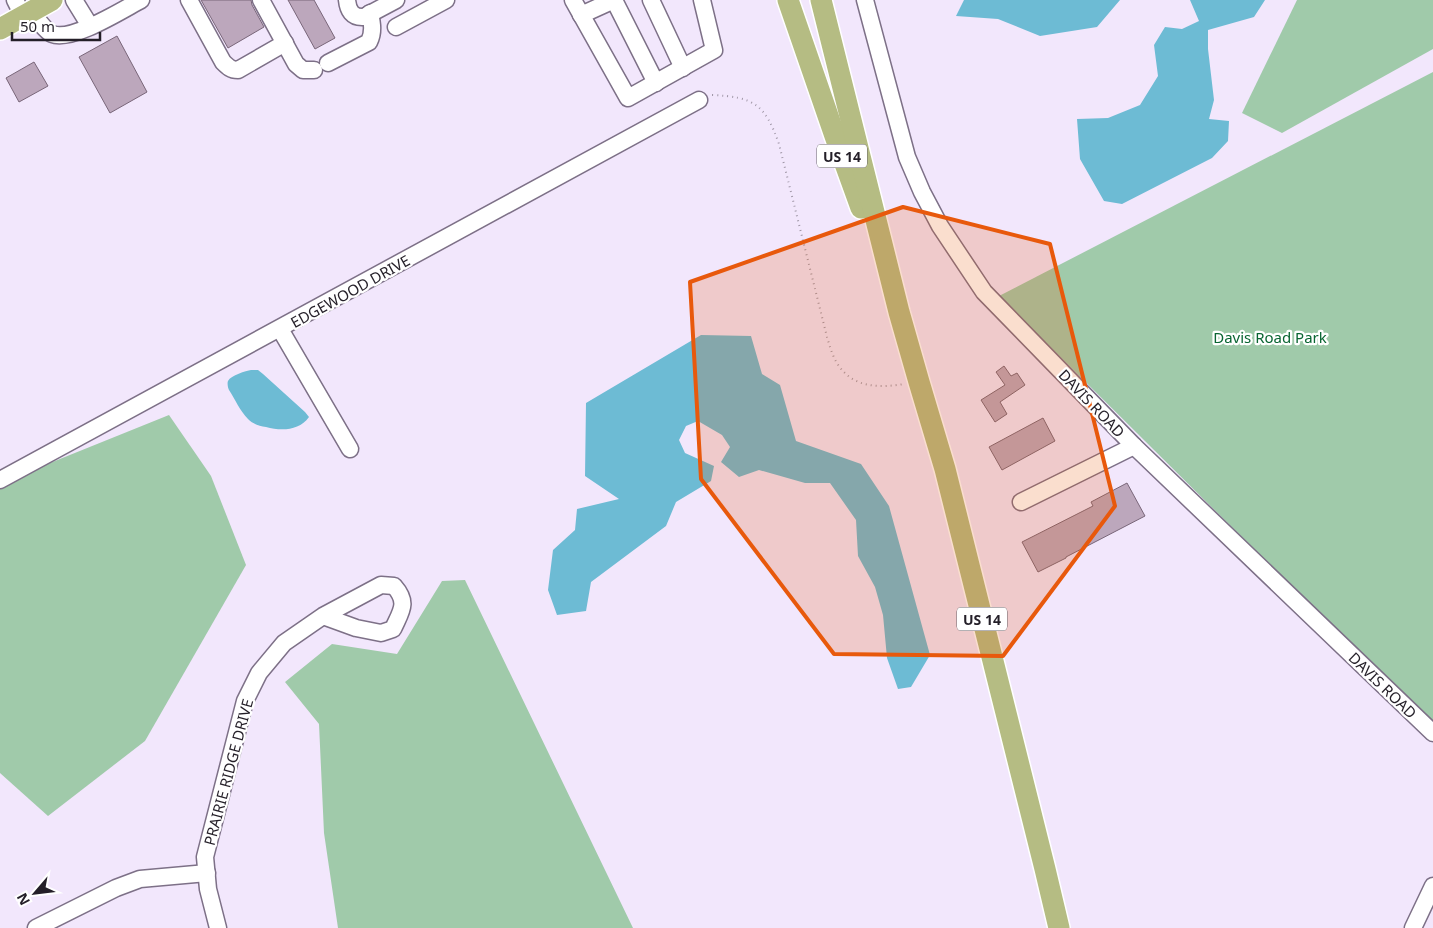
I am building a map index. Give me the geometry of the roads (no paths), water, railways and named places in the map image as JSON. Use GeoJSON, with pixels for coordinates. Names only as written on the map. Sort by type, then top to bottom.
{"type":"FeatureCollection","features":[{"type":"Feature","properties":{"kind":"main road"},"geometry":{"type":"LineString","coordinates":[[0,29],[23,9],[52,0]]}},
{"type":"Feature","properties":{"kind":"main road","name":"US 14"},"geometry":{"type":"LineString","coordinates":[[788,0],[899,312]]}},
{"type":"Feature","properties":{"kind":"main road","name":"US 14"},"geometry":{"type":"LineString","coordinates":[[821,0],[899,312],[945,469],[1058,928]]}},
{"type":"Feature","properties":{"kind":"street"},"geometry":{"type":"LineString","coordinates":[[74,0],[90,26]]}},
{"type":"Feature","properties":{"kind":"street"},"geometry":{"type":"LineString","coordinates":[[23,9],[50,34],[60,36],[78,32],[90,26],[121,4],[141,0]]}},
{"type":"Feature","properties":{"kind":"street"},"geometry":{"type":"LineString","coordinates":[[189,0],[223,62],[234,70],[238,70],[285,43]]}},
{"type":"Feature","properties":{"kind":"street"},"geometry":{"type":"LineString","coordinates":[[261,0],[296,64],[303,70],[321,67],[369,42],[372,37],[373,28],[370,13]]}},
{"type":"Feature","properties":{"kind":"street"},"geometry":{"type":"LineString","coordinates":[[347,0],[348,8],[352,15],[359,17],[396,0]]}},
{"type":"Feature","properties":{"kind":"street"},"geometry":{"type":"LineString","coordinates":[[396,27],[446,0]]}},
{"type":"Feature","properties":{"kind":"street"},"geometry":{"type":"LineString","coordinates":[[573,0],[628,98],[714,50],[702,0]]}},
{"type":"Feature","properties":{"kind":"street"},"geometry":{"type":"LineString","coordinates":[[581,15],[614,0],[656,82]]}},
{"type":"Feature","properties":{"kind":"street"},"geometry":{"type":"LineString","coordinates":[[651,0],[683,68]]}},
{"type":"Feature","properties":{"kind":"street","name":"DAVIS ROAD"},"geometry":{"type":"LineString","coordinates":[[865,0],[907,157],[922,192],[940,226],[984,292],[1134,446],[1433,733]]}},
{"type":"Feature","properties":{"kind":"street","name":"EDGEWOOD DRIVE"},"geometry":{"type":"LineString","coordinates":[[0,480],[699,100]]}},
{"type":"Feature","properties":{"kind":"street"},"geometry":{"type":"LineString","coordinates":[[280,328],[350,449]]}},
{"type":"Feature","properties":{"kind":"street"},"geometry":{"type":"LineString","coordinates":[[1021,502],[1134,446]]}},
{"type":"Feature","properties":{"kind":"street","name":"PRAIRIE RIDGE DRIVE"},"geometry":{"type":"LineString","coordinates":[[218,928],[208,889],[205,857],[245,702],[259,673],[284,643],[323,616]]}},
{"type":"Feature","properties":{"kind":"street"},"geometry":{"type":"LineString","coordinates":[[36,928],[116,888],[140,879],[207,873]]}},
{"type":"Feature","properties":{"kind":"street"},"geometry":{"type":"LineString","coordinates":[[1412,928],[1433,886]]}},
{"type":"Feature","properties":{"kind":"water"},"geometry":{"type":"Polygon","coordinates":[[[964,0],[1120,0],[1097,27],[1040,36],[998,19],[956,16],[964,0]]]}},
{"type":"Feature","properties":{"kind":"water"},"geometry":{"type":"Polygon","coordinates":[[[1190,0],[1265,0],[1254,17],[1208,30],[1208,49],[1214,100],[1209,119],[1229,121],[1228,141],[1212,158],[1122,204],[1104,201],[1080,159],[1077,119],[1108,118],[1140,105],[1158,76],[1154,45],[1165,27],[1182,29],[1199,21],[1190,0]]]}},
{"type":"Feature","properties":{"kind":"water"},"geometry":{"type":"Polygon","coordinates":[[[701,335],[751,336],[762,374],[780,385],[796,441],[861,464],[889,506],[930,655],[911,687],[898,689],[887,658],[883,615],[875,587],[858,556],[856,520],[830,483],[805,483],[759,470],[739,477],[721,462],[730,447],[722,435],[698,421],[686,426],[679,440],[685,453],[714,466],[711,481],[676,502],[666,526],[591,582],[586,611],[557,615],[548,590],[553,550],[575,530],[577,509],[619,499],[585,476],[586,403],[701,335]]]}},
{"type":"Feature","properties":{"kind":"water"},"geometry":{"type":"Polygon","coordinates":[[[258,370],[305,412],[309,417],[305,422],[289,429],[284,429],[261,426],[250,421],[229,390],[228,381],[235,375],[258,370]]]}},
{"type":"Feature","properties":{"kind":"park label","name":"Davis Road Park"},"geometry":{"type":"Point","coordinates":[1270,337]}}]}
